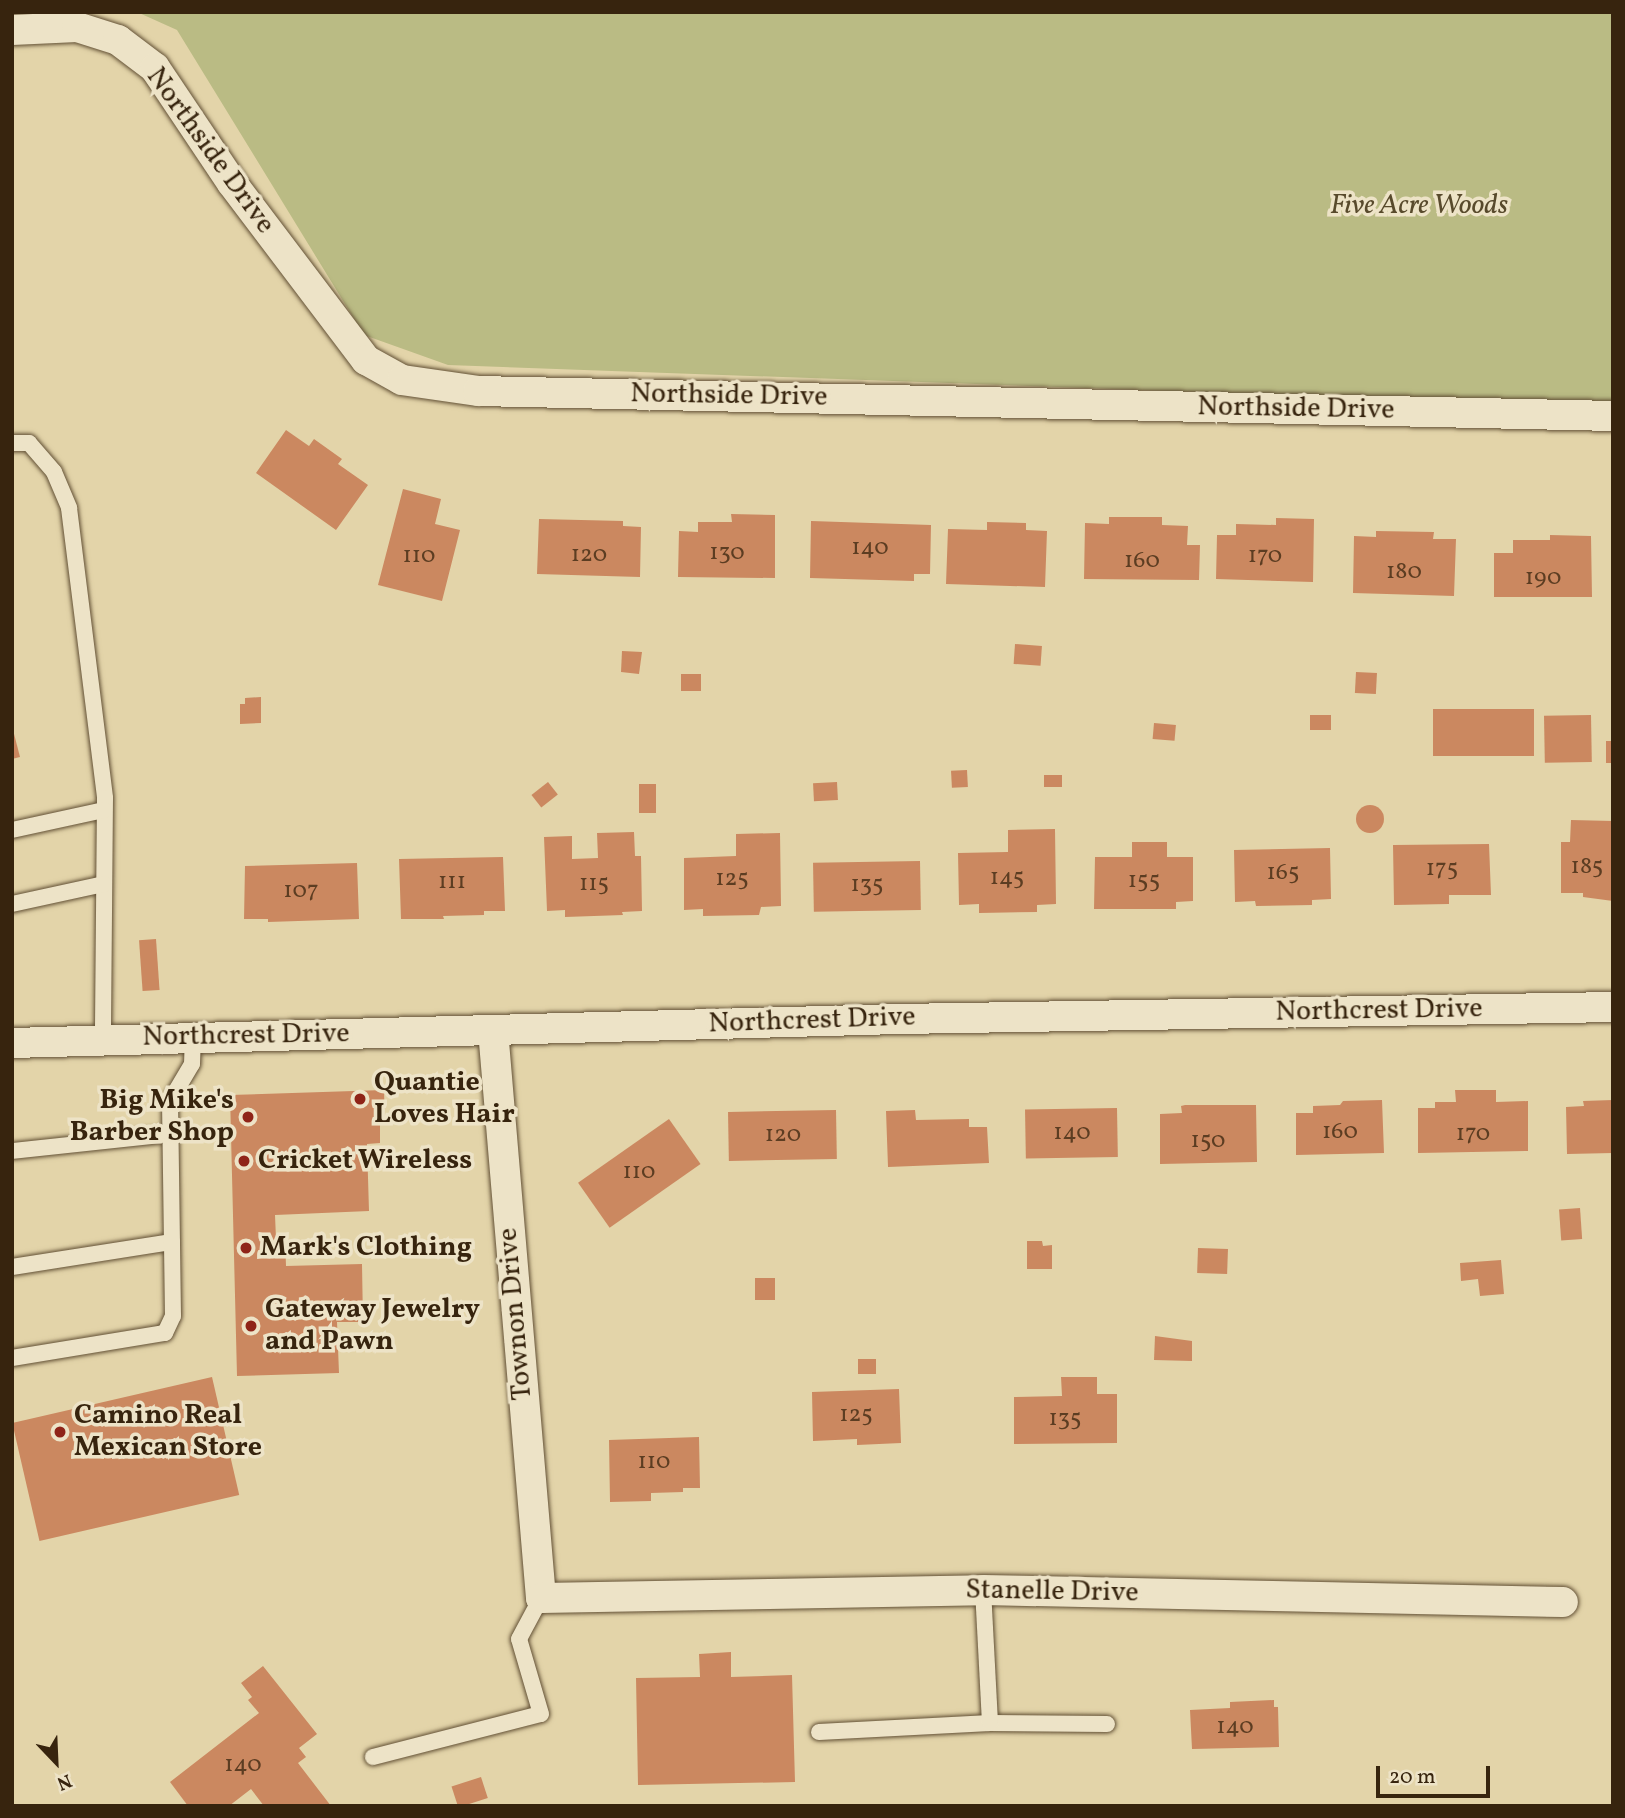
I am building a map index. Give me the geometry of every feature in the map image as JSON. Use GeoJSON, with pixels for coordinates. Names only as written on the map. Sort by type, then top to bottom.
{"type":"FeatureCollection","features":[{"type":"Feature","properties":{"kind":"street","name":"Northside Drive"},"geometry":{"type":"LineString","coordinates":[[12,30],[77,27],[118,40],[155,68],[232,183],[366,360],[402,380],[478,391],[1613,415]]}},
{"type":"Feature","properties":{"kind":"street","name":"Northcrest Drive"},"geometry":{"type":"LineString","coordinates":[[12,1043],[900,1019],[1613,1007]]}},
{"type":"Feature","properties":{"kind":"street","name":"Townon Drive"},"geometry":{"type":"LineString","coordinates":[[493,1030],[541,1598]]}},
{"type":"Feature","properties":{"kind":"street","name":"Stanelle Drive"},"geometry":{"type":"LineString","coordinates":[[541,1598],[983,1590],[1563,1602]]}},
{"type":"Feature","properties":{"kind":"lane"},"geometry":{"type":"LineString","coordinates":[[12,443],[29,443],[54,472],[69,508],[104,810],[103,1040]]}},
{"type":"Feature","properties":{"kind":"lane"},"geometry":{"type":"LineString","coordinates":[[12,830],[104,810]]}},
{"type":"Feature","properties":{"kind":"lane"},"geometry":{"type":"LineString","coordinates":[[12,904],[104,884]]}},
{"type":"Feature","properties":{"kind":"lane"},"geometry":{"type":"LineString","coordinates":[[12,1358],[165,1333],[173,1316],[170,1101],[192,1063],[192,1038]]}},
{"type":"Feature","properties":{"kind":"lane"},"geometry":{"type":"LineString","coordinates":[[12,1151],[171,1134]]}},
{"type":"Feature","properties":{"kind":"lane"},"geometry":{"type":"LineString","coordinates":[[12,1267],[172,1242]]}},
{"type":"Feature","properties":{"kind":"lane"},"geometry":{"type":"LineString","coordinates":[[983,1590],[990,1723]]}},
{"type":"Feature","properties":{"kind":"lane"},"geometry":{"type":"LineString","coordinates":[[373,1757],[541,1714],[519,1639],[541,1598]]}},
{"type":"Feature","properties":{"kind":"lane"},"geometry":{"type":"LineString","coordinates":[[819,1732],[990,1723],[1107,1724]]}},
{"type":"Feature","properties":{"kind":"green space","name":"Five Acre Woods"},"geometry":{"type":"Polygon","coordinates":[[[137,12],[1613,12],[1613,407],[448,365],[364,335],[177,30],[137,12]]]}},
{"type":"Feature","properties":{"kind":"building"},"geometry":{"type":"Polygon","coordinates":[[[286,430],[309,446],[314,439],[342,459],[338,464],[368,485],[336,530],[256,473],[286,430]]]}},
{"type":"Feature","properties":{"kind":"building"},"geometry":{"type":"Polygon","coordinates":[[[403,489],[441,499],[435,524],[460,530],[442,601],[378,585],[403,489]]]}},
{"type":"Feature","properties":{"kind":"building"},"geometry":{"type":"Polygon","coordinates":[[[731,514],[775,515],[775,578],[678,577],[679,531],[698,532],[698,522],[732,522],[731,514]]]}},
{"type":"Feature","properties":{"kind":"building"},"geometry":{"type":"Polygon","coordinates":[[[1109,517],[1162,517],[1162,525],[1188,526],[1187,545],[1200,545],[1199,580],[1084,579],[1085,523],[1109,524],[1109,517]]]}},
{"type":"Feature","properties":{"kind":"building"},"geometry":{"type":"Polygon","coordinates":[[[1276,518],[1314,519],[1313,582],[1216,579],[1217,535],[1236,535],[1236,524],[1276,525],[1276,518]]]}},
{"type":"Feature","properties":{"kind":"building"},"geometry":{"type":"Polygon","coordinates":[[[539,519],[623,521],[623,526],[641,527],[640,577],[537,574],[539,519]]]}},
{"type":"Feature","properties":{"kind":"building"},"geometry":{"type":"Polygon","coordinates":[[[811,521],[931,525],[930,574],[914,574],[914,581],[810,578],[811,521]]]}},
{"type":"Feature","properties":{"kind":"building"},"geometry":{"type":"Polygon","coordinates":[[[987,522],[1026,523],[1026,530],[1047,531],[1045,587],[946,584],[948,529],[987,530],[987,522]]]}},
{"type":"Feature","properties":{"kind":"building"},"geometry":{"type":"Polygon","coordinates":[[[1376,531],[1434,532],[1433,539],[1456,539],[1454,596],[1353,593],[1354,536],[1376,537],[1376,531]]]}},
{"type":"Feature","properties":{"kind":"building"},"geometry":{"type":"Polygon","coordinates":[[[1550,535],[1591,536],[1592,597],[1494,597],[1494,553],[1513,553],[1513,540],[1550,540],[1550,535]]]}},
{"type":"Feature","properties":{"kind":"building"},"geometry":{"type":"Polygon","coordinates":[[[1015,644],[1042,646],[1041,666],[1014,664],[1015,644]]]}},
{"type":"Feature","properties":{"kind":"building"},"geometry":{"type":"Polygon","coordinates":[[[622,651],[642,652],[639,674],[621,672],[622,651]]]}},
{"type":"Feature","properties":{"kind":"building"},"geometry":{"type":"Polygon","coordinates":[[[1356,672],[1377,673],[1376,694],[1355,693],[1356,672]]]}},
{"type":"Feature","properties":{"kind":"building"},"geometry":{"type":"Polygon","coordinates":[[[681,674],[701,674],[701,691],[681,691],[681,674]]]}},
{"type":"Feature","properties":{"kind":"building"},"geometry":{"type":"Polygon","coordinates":[[[261,697],[261,723],[240,724],[240,704],[245,704],[245,698],[261,697]]]}},
{"type":"Feature","properties":{"kind":"building"},"geometry":{"type":"Polygon","coordinates":[[[1433,709],[1534,709],[1534,756],[1433,756],[1433,709]]]}},
{"type":"Feature","properties":{"kind":"building"},"geometry":{"type":"Polygon","coordinates":[[[1310,715],[1331,715],[1331,730],[1310,730],[1310,715]]]}},
{"type":"Feature","properties":{"kind":"building"},"geometry":{"type":"Polygon","coordinates":[[[1591,715],[1592,762],[1545,763],[1544,716],[1591,715]]]}},
{"type":"Feature","properties":{"kind":"building"},"geometry":{"type":"Polygon","coordinates":[[[1154,723],[1176,725],[1175,741],[1153,739],[1154,723]]]}},
{"type":"Feature","properties":{"kind":"building"},"geometry":{"type":"Polygon","coordinates":[[[12,726],[20,757],[12,759],[12,726]]]}},
{"type":"Feature","properties":{"kind":"building"},"geometry":{"type":"Polygon","coordinates":[[[1606,741],[1613,741],[1613,763],[1606,763],[1606,741]]]}},
{"type":"Feature","properties":{"kind":"building"},"geometry":{"type":"Polygon","coordinates":[[[967,770],[968,787],[952,788],[951,771],[967,770]]]}},
{"type":"Feature","properties":{"kind":"building"},"geometry":{"type":"Polygon","coordinates":[[[1044,775],[1062,775],[1062,787],[1044,787],[1044,775]]]}},
{"type":"Feature","properties":{"kind":"building"},"geometry":{"type":"Polygon","coordinates":[[[548,782],[558,795],[541,808],[531,795],[548,782]]]}},
{"type":"Feature","properties":{"kind":"building"},"geometry":{"type":"Polygon","coordinates":[[[837,782],[838,800],[814,801],[813,783],[837,782]]]}},
{"type":"Feature","properties":{"kind":"building"},"geometry":{"type":"Polygon","coordinates":[[[639,784],[656,784],[656,813],[639,813],[639,784]]]}},
{"type":"Feature","properties":{"kind":"building"},"geometry":{"type":"Polygon","coordinates":[[[1370,805],[1380,809],[1384,819],[1380,829],[1370,833],[1360,829],[1356,819],[1360,809],[1370,805]]]}},
{"type":"Feature","properties":{"kind":"building"},"geometry":{"type":"Polygon","coordinates":[[[1571,820],[1613,821],[1613,901],[1583,897],[1583,893],[1561,893],[1561,842],[1570,842],[1571,820]]]}},
{"type":"Feature","properties":{"kind":"building"},"geometry":{"type":"Polygon","coordinates":[[[1055,829],[1056,904],[1037,905],[1037,912],[979,913],[979,904],[959,905],[958,853],[1008,852],[1008,830],[1055,829]]]}},
{"type":"Feature","properties":{"kind":"building"},"geometry":{"type":"Polygon","coordinates":[[[634,832],[635,856],[641,856],[642,911],[622,912],[623,915],[565,917],[565,910],[547,911],[544,837],[572,836],[572,859],[598,858],[597,833],[634,832]]]}},
{"type":"Feature","properties":{"kind":"building"},"geometry":{"type":"Polygon","coordinates":[[[780,833],[781,906],[761,907],[759,915],[703,916],[703,909],[684,910],[684,858],[736,856],[736,834],[780,833]]]}},
{"type":"Feature","properties":{"kind":"building"},"geometry":{"type":"Polygon","coordinates":[[[1132,842],[1167,842],[1167,857],[1193,857],[1193,901],[1176,902],[1176,909],[1094,909],[1095,857],[1132,857],[1132,842]]]}},
{"type":"Feature","properties":{"kind":"building"},"geometry":{"type":"Polygon","coordinates":[[[1489,844],[1491,895],[1449,895],[1449,904],[1394,905],[1393,845],[1489,844]]]}},
{"type":"Feature","properties":{"kind":"building"},"geometry":{"type":"Polygon","coordinates":[[[1330,848],[1331,899],[1312,900],[1312,905],[1256,906],[1255,901],[1235,902],[1234,850],[1330,848]]]}},
{"type":"Feature","properties":{"kind":"building"},"geometry":{"type":"Polygon","coordinates":[[[503,857],[505,911],[484,911],[484,915],[443,916],[444,919],[401,919],[399,859],[503,857]]]}},
{"type":"Feature","properties":{"kind":"building"},"geometry":{"type":"Polygon","coordinates":[[[920,861],[921,910],[814,912],[813,863],[920,861]]]}},
{"type":"Feature","properties":{"kind":"building"},"geometry":{"type":"Polygon","coordinates":[[[357,863],[359,919],[268,922],[268,919],[244,919],[245,866],[357,863]]]}},
{"type":"Feature","properties":{"kind":"building"},"geometry":{"type":"Polygon","coordinates":[[[156,939],[160,990],[143,991],[139,940],[156,939]]]}},
{"type":"Feature","properties":{"kind":"building"},"geometry":{"type":"Polygon","coordinates":[[[384,1090],[385,1124],[380,1124],[380,1143],[367,1144],[369,1211],[275,1215],[276,1239],[285,1238],[286,1266],[362,1264],[363,1322],[337,1322],[339,1373],[237,1376],[230,1095],[384,1090]]]}},
{"type":"Feature","properties":{"kind":"building"},"geometry":{"type":"Polygon","coordinates":[[[1455,1090],[1496,1090],[1496,1102],[1528,1101],[1528,1151],[1418,1153],[1418,1108],[1435,1108],[1435,1102],[1456,1102],[1455,1090]]]}},
{"type":"Feature","properties":{"kind":"building"},"geometry":{"type":"Polygon","coordinates":[[[1382,1100],[1384,1153],[1296,1155],[1296,1113],[1313,1113],[1313,1106],[1340,1105],[1343,1101],[1382,1100]]]}},
{"type":"Feature","properties":{"kind":"building"},"geometry":{"type":"Polygon","coordinates":[[[1613,1100],[1613,1153],[1567,1154],[1566,1107],[1584,1106],[1583,1101],[1613,1100]]]}},
{"type":"Feature","properties":{"kind":"building"},"geometry":{"type":"Polygon","coordinates":[[[1256,1105],[1257,1162],[1160,1164],[1160,1114],[1182,1113],[1181,1106],[1256,1105]]]}},
{"type":"Feature","properties":{"kind":"building"},"geometry":{"type":"Polygon","coordinates":[[[1117,1108],[1118,1157],[1026,1159],[1025,1110],[1117,1108]]]}},
{"type":"Feature","properties":{"kind":"building"},"geometry":{"type":"Polygon","coordinates":[[[836,1110],[837,1159],[729,1161],[728,1112],[836,1110]]]}},
{"type":"Feature","properties":{"kind":"building"},"geometry":{"type":"Polygon","coordinates":[[[915,1110],[916,1120],[969,1119],[969,1127],[987,1127],[989,1163],[888,1167],[886,1111],[915,1110]]]}},
{"type":"Feature","properties":{"kind":"building"},"geometry":{"type":"Polygon","coordinates":[[[669,1119],[701,1164],[610,1228],[578,1183],[669,1119]]]}},
{"type":"Feature","properties":{"kind":"building"},"geometry":{"type":"Polygon","coordinates":[[[1580,1208],[1582,1239],[1561,1240],[1559,1209],[1580,1208]]]}},
{"type":"Feature","properties":{"kind":"building"},"geometry":{"type":"Polygon","coordinates":[[[1027,1241],[1042,1241],[1043,1246],[1052,1245],[1052,1269],[1027,1269],[1027,1241]]]}},
{"type":"Feature","properties":{"kind":"building"},"geometry":{"type":"Polygon","coordinates":[[[1198,1248],[1228,1249],[1227,1274],[1197,1273],[1198,1248]]]}},
{"type":"Feature","properties":{"kind":"building"},"geometry":{"type":"Polygon","coordinates":[[[1501,1260],[1504,1294],[1480,1296],[1478,1279],[1461,1281],[1460,1263],[1501,1260]]]}},
{"type":"Feature","properties":{"kind":"building"},"geometry":{"type":"Polygon","coordinates":[[[755,1278],[775,1278],[775,1300],[755,1300],[755,1278]]]}},
{"type":"Feature","properties":{"kind":"building"},"geometry":{"type":"Polygon","coordinates":[[[1155,1336],[1192,1341],[1192,1361],[1154,1360],[1155,1336]]]}},
{"type":"Feature","properties":{"kind":"building"},"geometry":{"type":"Polygon","coordinates":[[[858,1359],[876,1359],[876,1374],[858,1374],[858,1359]]]}},
{"type":"Feature","properties":{"kind":"building"},"geometry":{"type":"Polygon","coordinates":[[[212,1377],[239,1495],[39,1541],[12,1423],[212,1377]]]}},
{"type":"Feature","properties":{"kind":"building"},"geometry":{"type":"Polygon","coordinates":[[[1061,1377],[1097,1377],[1097,1394],[1117,1394],[1117,1443],[1014,1444],[1014,1397],[1062,1396],[1061,1377]]]}},
{"type":"Feature","properties":{"kind":"building"},"geometry":{"type":"Polygon","coordinates":[[[899,1389],[901,1443],[857,1445],[857,1439],[813,1441],[812,1392],[899,1389]]]}},
{"type":"Feature","properties":{"kind":"building"},"geometry":{"type":"Polygon","coordinates":[[[699,1437],[700,1488],[683,1488],[683,1492],[651,1493],[651,1501],[610,1502],[609,1440],[699,1437]]]}},
{"type":"Feature","properties":{"kind":"building"},"geometry":{"type":"Polygon","coordinates":[[[731,1652],[731,1677],[792,1675],[795,1782],[638,1785],[636,1678],[700,1677],[699,1654],[731,1652]]]}},
{"type":"Feature","properties":{"kind":"building"},"geometry":{"type":"Polygon","coordinates":[[[263,1666],[317,1734],[299,1748],[306,1757],[298,1763],[331,1806],[264,1806],[251,1789],[229,1806],[188,1806],[170,1782],[259,1713],[248,1700],[252,1697],[241,1683],[263,1666]]]}},
{"type":"Feature","properties":{"kind":"building"},"geometry":{"type":"Polygon","coordinates":[[[1274,1700],[1274,1707],[1278,1707],[1279,1747],[1192,1749],[1190,1710],[1230,1708],[1230,1702],[1274,1700]]]}},
{"type":"Feature","properties":{"kind":"building"},"geometry":{"type":"Polygon","coordinates":[[[481,1777],[488,1798],[458,1806],[452,1787],[481,1777]]]}},
{"type":"Feature","properties":{"kind":"place","name":"Quantie Loves Hair"},"geometry":{"type":"Point","coordinates":[360,1099]}},
{"type":"Feature","properties":{"kind":"place","name":"Big Mike's Barber Shop"},"geometry":{"type":"Point","coordinates":[248,1117]}},
{"type":"Feature","properties":{"kind":"place","name":"Cricket Wireless"},"geometry":{"type":"Point","coordinates":[244,1161]}},
{"type":"Feature","properties":{"kind":"place","name":"Mark's Clothing"},"geometry":{"type":"Point","coordinates":[246,1248]}},
{"type":"Feature","properties":{"kind":"place","name":"Gateway Jewelry and Pawn"},"geometry":{"type":"Point","coordinates":[251,1326]}},
{"type":"Feature","properties":{"kind":"place","name":"Camino Real Mexican Store"},"geometry":{"type":"Point","coordinates":[60,1432]}}]}
